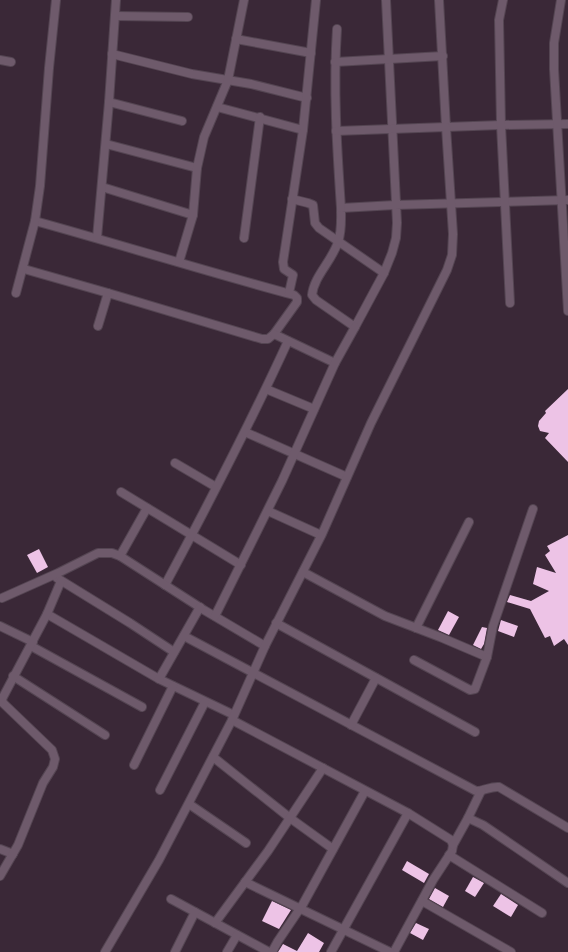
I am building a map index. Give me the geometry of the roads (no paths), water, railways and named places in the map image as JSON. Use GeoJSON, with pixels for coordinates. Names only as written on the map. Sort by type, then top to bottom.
{"type":"FeatureCollection","features":[{"type":"Feature","properties":{"kind":"street"},"geometry":{"type":"LineString","coordinates":[[16,293],[24,269],[36,221],[56,0]]}},
{"type":"Feature","properties":{"kind":"street"},"geometry":{"type":"LineString","coordinates":[[97,238],[106,144],[116,0]]}},
{"type":"Feature","properties":{"kind":"street"},"geometry":{"type":"LineString","coordinates":[[179,262],[193,214],[197,168],[204,137],[228,80],[244,0]]}},
{"type":"Feature","properties":{"kind":"street"},"geometry":{"type":"LineString","coordinates":[[289,293],[293,275],[284,269],[283,266],[307,98],[316,0]]}},
{"type":"Feature","properties":{"kind":"street"},"geometry":{"type":"LineString","coordinates":[[215,616],[268,511],[336,363],[384,273],[392,253],[396,238],[397,223],[386,0]]}},
{"type":"Feature","properties":{"kind":"street"},"geometry":{"type":"LineString","coordinates":[[105,952],[159,860],[233,718],[264,646],[303,572],[371,423],[447,270],[452,255],[453,234],[439,0]]}},
{"type":"Feature","properties":{"kind":"street"},"geometry":{"type":"LineString","coordinates":[[503,0],[499,20],[501,125],[510,303]]}},
{"type":"Feature","properties":{"kind":"street"},"geometry":{"type":"LineString","coordinates":[[562,0],[554,43],[554,69],[557,125],[565,200],[568,312]]}},
{"type":"Feature","properties":{"kind":"street"},"geometry":{"type":"LineString","coordinates":[[115,16],[188,17]]}},
{"type":"Feature","properties":{"kind":"street"},"geometry":{"type":"LineString","coordinates":[[337,29],[335,62],[336,131],[341,230],[333,254],[313,287],[312,295],[316,300],[355,327]]}},
{"type":"Feature","properties":{"kind":"street"},"geometry":{"type":"LineString","coordinates":[[236,40],[311,53]]}},
{"type":"Feature","properties":{"kind":"street"},"geometry":{"type":"LineString","coordinates":[[112,54],[192,74],[251,84],[307,98]]}},
{"type":"Feature","properties":{"kind":"street"},"geometry":{"type":"LineString","coordinates":[[335,62],[443,56]]}},
{"type":"Feature","properties":{"kind":"street"},"geometry":{"type":"LineString","coordinates":[[0,60],[11,62]]}},
{"type":"Feature","properties":{"kind":"street"},"geometry":{"type":"LineString","coordinates":[[109,102],[182,121]]}},
{"type":"Feature","properties":{"kind":"street"},"geometry":{"type":"LineString","coordinates":[[216,107],[303,130]]}},
{"type":"Feature","properties":{"kind":"street"},"geometry":{"type":"LineString","coordinates":[[244,238],[260,118]]}},
{"type":"Feature","properties":{"kind":"street"},"geometry":{"type":"LineString","coordinates":[[336,131],[568,124]]}},
{"type":"Feature","properties":{"kind":"street"},"geometry":{"type":"LineString","coordinates":[[106,144],[197,168]]}},
{"type":"Feature","properties":{"kind":"street"},"geometry":{"type":"LineString","coordinates":[[102,187],[193,214]]}},
{"type":"Feature","properties":{"kind":"street"},"geometry":{"type":"LineString","coordinates":[[292,199],[313,205],[315,223],[319,228],[384,273]]}},
{"type":"Feature","properties":{"kind":"street"},"geometry":{"type":"LineString","coordinates":[[341,208],[565,200]]}},
{"type":"Feature","properties":{"kind":"street"},"geometry":{"type":"LineString","coordinates":[[24,269],[262,339],[268,339],[274,334],[297,302],[297,298],[289,293],[256,285],[36,221]]}},
{"type":"Feature","properties":{"kind":"street"},"geometry":{"type":"LineString","coordinates":[[98,326],[108,293]]}},
{"type":"Feature","properties":{"kind":"street"},"geometry":{"type":"LineString","coordinates":[[274,334],[336,363]]}},
{"type":"Feature","properties":{"kind":"street"},"geometry":{"type":"LineString","coordinates":[[165,586],[245,432],[288,341]]}},
{"type":"Feature","properties":{"kind":"street"},"geometry":{"type":"LineString","coordinates":[[266,389],[314,409]]}},
{"type":"Feature","properties":{"kind":"street"},"geometry":{"type":"LineString","coordinates":[[245,432],[347,477]]}},
{"type":"Feature","properties":{"kind":"street"},"geometry":{"type":"LineString","coordinates":[[175,463],[216,487]]}},
{"type":"Feature","properties":{"kind":"street"},"geometry":{"type":"LineString","coordinates":[[121,492],[241,565]]}},
{"type":"Feature","properties":{"kind":"street"},"geometry":{"type":"LineString","coordinates":[[120,556],[147,508]]}},
{"type":"Feature","properties":{"kind":"street"},"geometry":{"type":"LineString","coordinates":[[414,660],[470,690],[475,689],[487,658],[493,626],[533,509]]}},
{"type":"Feature","properties":{"kind":"street"},"geometry":{"type":"LineString","coordinates":[[268,511],[321,535]]}},
{"type":"Feature","properties":{"kind":"street"},"geometry":{"type":"LineString","coordinates":[[416,628],[469,522]]}},
{"type":"Feature","properties":{"kind":"street"},"geometry":{"type":"LineString","coordinates":[[2,598],[53,576],[98,553],[112,553],[120,556],[165,586],[264,646]]}},
{"type":"Feature","properties":{"kind":"street"},"geometry":{"type":"LineString","coordinates":[[303,572],[385,616],[440,637],[487,658]]}},
{"type":"Feature","properties":{"kind":"street"},"geometry":{"type":"LineString","coordinates":[[53,576],[174,652]]}},
{"type":"Feature","properties":{"kind":"street"},"geometry":{"type":"LineString","coordinates":[[0,876],[13,854],[43,783],[53,767],[55,759],[52,750],[1,703],[3,694],[32,644],[61,581]]}},
{"type":"Feature","properties":{"kind":"street"},"geometry":{"type":"LineString","coordinates":[[159,679],[200,607]]}},
{"type":"Feature","properties":{"kind":"street"},"geometry":{"type":"LineString","coordinates":[[47,614],[159,679],[205,702],[365,791],[408,813],[445,835],[451,840],[453,846]]}},
{"type":"Feature","properties":{"kind":"street"},"geometry":{"type":"LineString","coordinates":[[276,623],[475,732]]}},
{"type":"Feature","properties":{"kind":"street"},"geometry":{"type":"LineString","coordinates":[[0,626],[142,707]]}},
{"type":"Feature","properties":{"kind":"street"},"geometry":{"type":"LineString","coordinates":[[184,636],[476,791],[499,787],[568,828]]}},
{"type":"Feature","properties":{"kind":"street"},"geometry":{"type":"LineString","coordinates":[[13,676],[105,735]]}},
{"type":"Feature","properties":{"kind":"street"},"geometry":{"type":"LineString","coordinates":[[351,725],[376,678]]}},
{"type":"Feature","properties":{"kind":"street"},"geometry":{"type":"LineString","coordinates":[[134,765],[173,686]]}},
{"type":"Feature","properties":{"kind":"street"},"geometry":{"type":"LineString","coordinates":[[160,790],[205,702]]}},
{"type":"Feature","properties":{"kind":"street"},"geometry":{"type":"LineString","coordinates":[[213,757],[290,818],[333,849]]}},
{"type":"Feature","properties":{"kind":"street"},"geometry":{"type":"LineString","coordinates":[[215,923],[246,882],[323,768]]}},
{"type":"Feature","properties":{"kind":"street"},"geometry":{"type":"LineString","coordinates":[[171,899],[271,952],[300,909],[365,791]]}},
{"type":"Feature","properties":{"kind":"street"},"geometry":{"type":"LineString","coordinates":[[394,952],[433,880],[452,851],[453,846],[481,791]]}},
{"type":"Feature","properties":{"kind":"street"},"geometry":{"type":"LineString","coordinates":[[189,804],[246,843]]}},
{"type":"Feature","properties":{"kind":"street"},"geometry":{"type":"LineString","coordinates":[[331,952],[408,813]]}},
{"type":"Feature","properties":{"kind":"street"},"geometry":{"type":"LineString","coordinates":[[468,818],[483,826],[568,883]]}},
{"type":"Feature","properties":{"kind":"street"},"geometry":{"type":"LineString","coordinates":[[0,849],[13,854]]}},
{"type":"Feature","properties":{"kind":"street"},"geometry":{"type":"LineString","coordinates":[[449,855],[542,913]]}},
{"type":"Feature","properties":{"kind":"street"},"geometry":{"type":"LineString","coordinates":[[246,882],[390,952]]}},
{"type":"Feature","properties":{"kind":"street"},"geometry":{"type":"LineString","coordinates":[[422,901],[511,952]]}},
{"type":"Feature","properties":{"kind":"street"},"geometry":{"type":"LineString","coordinates":[[175,952],[195,912]]}},
{"type":"Feature","properties":{"kind":"street"},"geometry":{"type":"LineString","coordinates":[[227,952],[237,935]]}}]}
